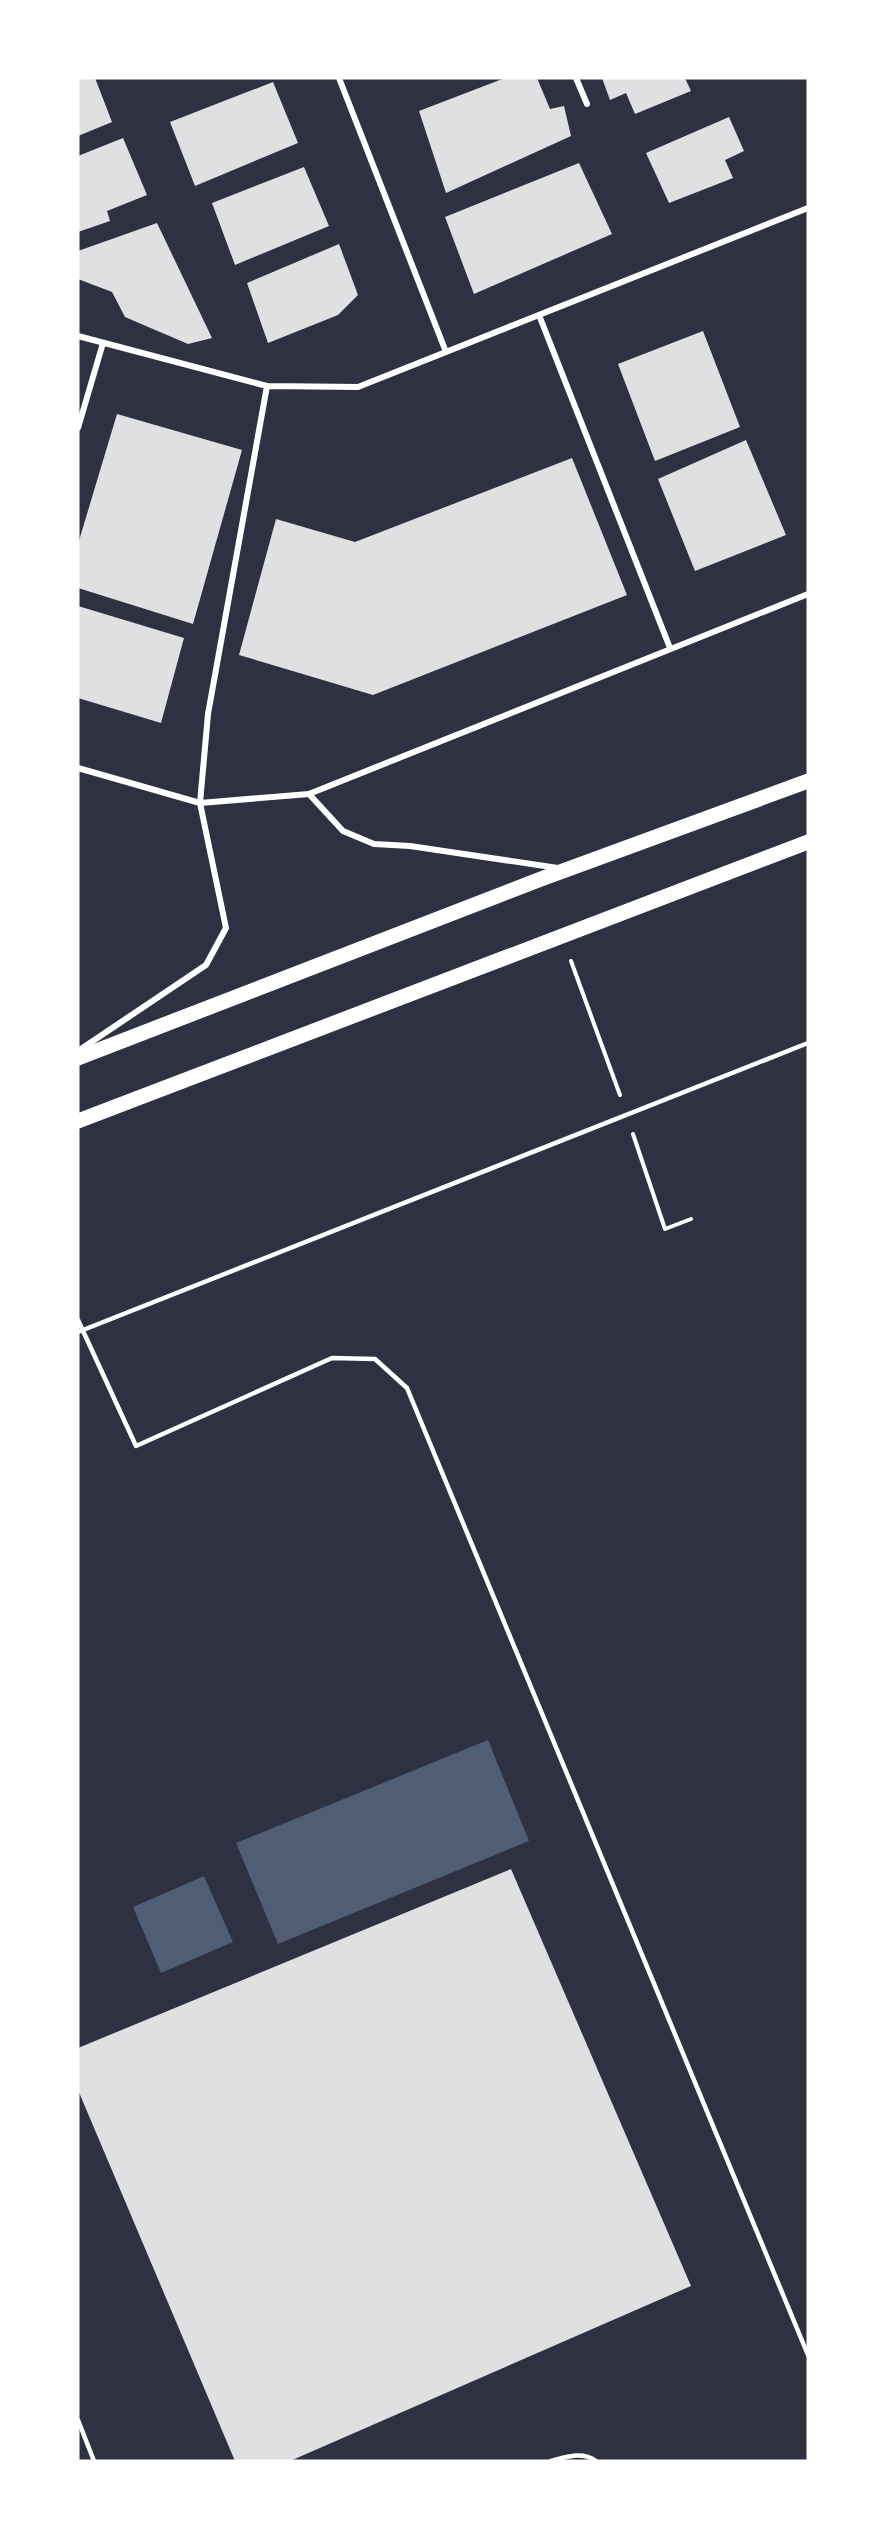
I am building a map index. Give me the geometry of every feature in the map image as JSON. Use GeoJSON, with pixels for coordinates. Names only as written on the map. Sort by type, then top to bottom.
{"type":"FeatureCollection","features":[{"type":"Feature","properties":{"kind":"main road"},"geometry":{"type":"LineString","coordinates":[[78,1058],[568,869],[808,781]]}},
{"type":"Feature","properties":{"kind":"main road"},"geometry":{"type":"LineString","coordinates":[[78,1121],[808,842]]}},
{"type":"Feature","properties":{"kind":"street"},"geometry":{"type":"LineString","coordinates":[[339,78],[446,352]]}},
{"type":"Feature","properties":{"kind":"street"},"geometry":{"type":"LineString","coordinates":[[576,78],[586,104]]}},
{"type":"Feature","properties":{"kind":"street"},"geometry":{"type":"LineString","coordinates":[[78,336],[267,386],[358,387],[808,208]]}},
{"type":"Feature","properties":{"kind":"street"},"geometry":{"type":"LineString","coordinates":[[539,315],[670,648]]}},
{"type":"Feature","properties":{"kind":"street"},"geometry":{"type":"LineString","coordinates":[[78,428],[103,342]]}},
{"type":"Feature","properties":{"kind":"street"},"geometry":{"type":"LineString","coordinates":[[78,1052],[206,965],[226,928],[200,803],[208,714],[267,386]]}},
{"type":"Feature","properties":{"kind":"street"},"geometry":{"type":"LineString","coordinates":[[78,768],[200,803],[309,794],[808,594]]}},
{"type":"Feature","properties":{"kind":"street"},"geometry":{"type":"LineString","coordinates":[[309,794],[343,831],[374,844],[410,846],[568,869]]}},
{"type":"Feature","properties":{"kind":"lane"},"geometry":{"type":"LineString","coordinates":[[80,1331],[808,1043]]}},
{"type":"Feature","properties":{"kind":"lane"},"geometry":{"type":"LineString","coordinates":[[78,1320],[80,1331],[136,1446],[332,1359],[375,1359],[407,1388],[808,2355]]}},
{"type":"Feature","properties":{"kind":"lane"},"geometry":{"type":"LineString","coordinates":[[78,2420],[94,2461]]}},
{"type":"Feature","properties":{"kind":"lane"},"geometry":{"type":"LineString","coordinates":[[551,2461],[574,2455],[589,2456],[596,2461]]}},
{"type":"Feature","properties":{"kind":"path"},"geometry":{"type":"LineString","coordinates":[[562,936],[627,1115],[665,1229],[691,1220]]}},
{"type":"Feature","properties":{"kind":"water"},"geometry":{"type":"Polygon","coordinates":[[[488,1740],[529,1841],[278,1944],[236,1843],[488,1740]]]}},
{"type":"Feature","properties":{"kind":"water"},"geometry":{"type":"Polygon","coordinates":[[[204,1876],[233,1942],[161,1973],[133,1907],[204,1876]]]}},
{"type":"Feature","properties":{"kind":"building"},"geometry":{"type":"Polygon","coordinates":[[[78,78],[95,78],[112,122],[78,136],[78,78]]]}},
{"type":"Feature","properties":{"kind":"building"},"geometry":{"type":"Polygon","coordinates":[[[505,78],[537,78],[550,109],[564,106],[571,136],[446,193],[419,111],[505,78]]]}},
{"type":"Feature","properties":{"kind":"building"},"geometry":{"type":"Polygon","coordinates":[[[602,78],[685,78],[691,91],[635,114],[626,93],[610,100],[602,78]]]}},
{"type":"Feature","properties":{"kind":"building"},"geometry":{"type":"Polygon","coordinates":[[[273,82],[298,143],[195,186],[170,122],[273,82]]]}},
{"type":"Feature","properties":{"kind":"building"},"geometry":{"type":"Polygon","coordinates":[[[729,117],[744,151],[725,160],[733,178],[669,203],[646,153],[729,117]]]}},
{"type":"Feature","properties":{"kind":"building"},"geometry":{"type":"Polygon","coordinates":[[[123,138],[147,195],[107,211],[110,221],[78,232],[78,156],[123,138]]]}},
{"type":"Feature","properties":{"kind":"building"},"geometry":{"type":"Polygon","coordinates":[[[579,163],[612,234],[474,294],[445,217],[579,163]]]}},
{"type":"Feature","properties":{"kind":"building"},"geometry":{"type":"Polygon","coordinates":[[[304,167],[329,226],[235,265],[212,203],[304,167]]]}},
{"type":"Feature","properties":{"kind":"building"},"geometry":{"type":"Polygon","coordinates":[[[157,223],[212,338],[188,344],[125,317],[112,292],[78,279],[78,251],[157,223]]]}},
{"type":"Feature","properties":{"kind":"building"},"geometry":{"type":"Polygon","coordinates":[[[339,244],[358,295],[338,315],[268,343],[247,283],[339,244]]]}},
{"type":"Feature","properties":{"kind":"building"},"geometry":{"type":"Polygon","coordinates":[[[703,331],[740,427],[655,461],[618,364],[703,331]]]}},
{"type":"Feature","properties":{"kind":"building"},"geometry":{"type":"Polygon","coordinates":[[[117,414],[242,450],[193,624],[78,588],[78,544],[117,414]]]}},
{"type":"Feature","properties":{"kind":"building"},"geometry":{"type":"Polygon","coordinates":[[[746,440],[786,535],[695,571],[658,479],[746,440]]]}},
{"type":"Feature","properties":{"kind":"building"},"geometry":{"type":"Polygon","coordinates":[[[572,458],[627,595],[373,695],[239,655],[276,519],[355,542],[572,458]]]}},
{"type":"Feature","properties":{"kind":"building"},"geometry":{"type":"Polygon","coordinates":[[[78,606],[184,638],[161,723],[78,698],[78,606]]]}},
{"type":"Feature","properties":{"kind":"building"},"geometry":{"type":"Polygon","coordinates":[[[511,1869],[691,2286],[290,2461],[235,2461],[78,2090],[78,2048],[511,1869]]]}}]}
